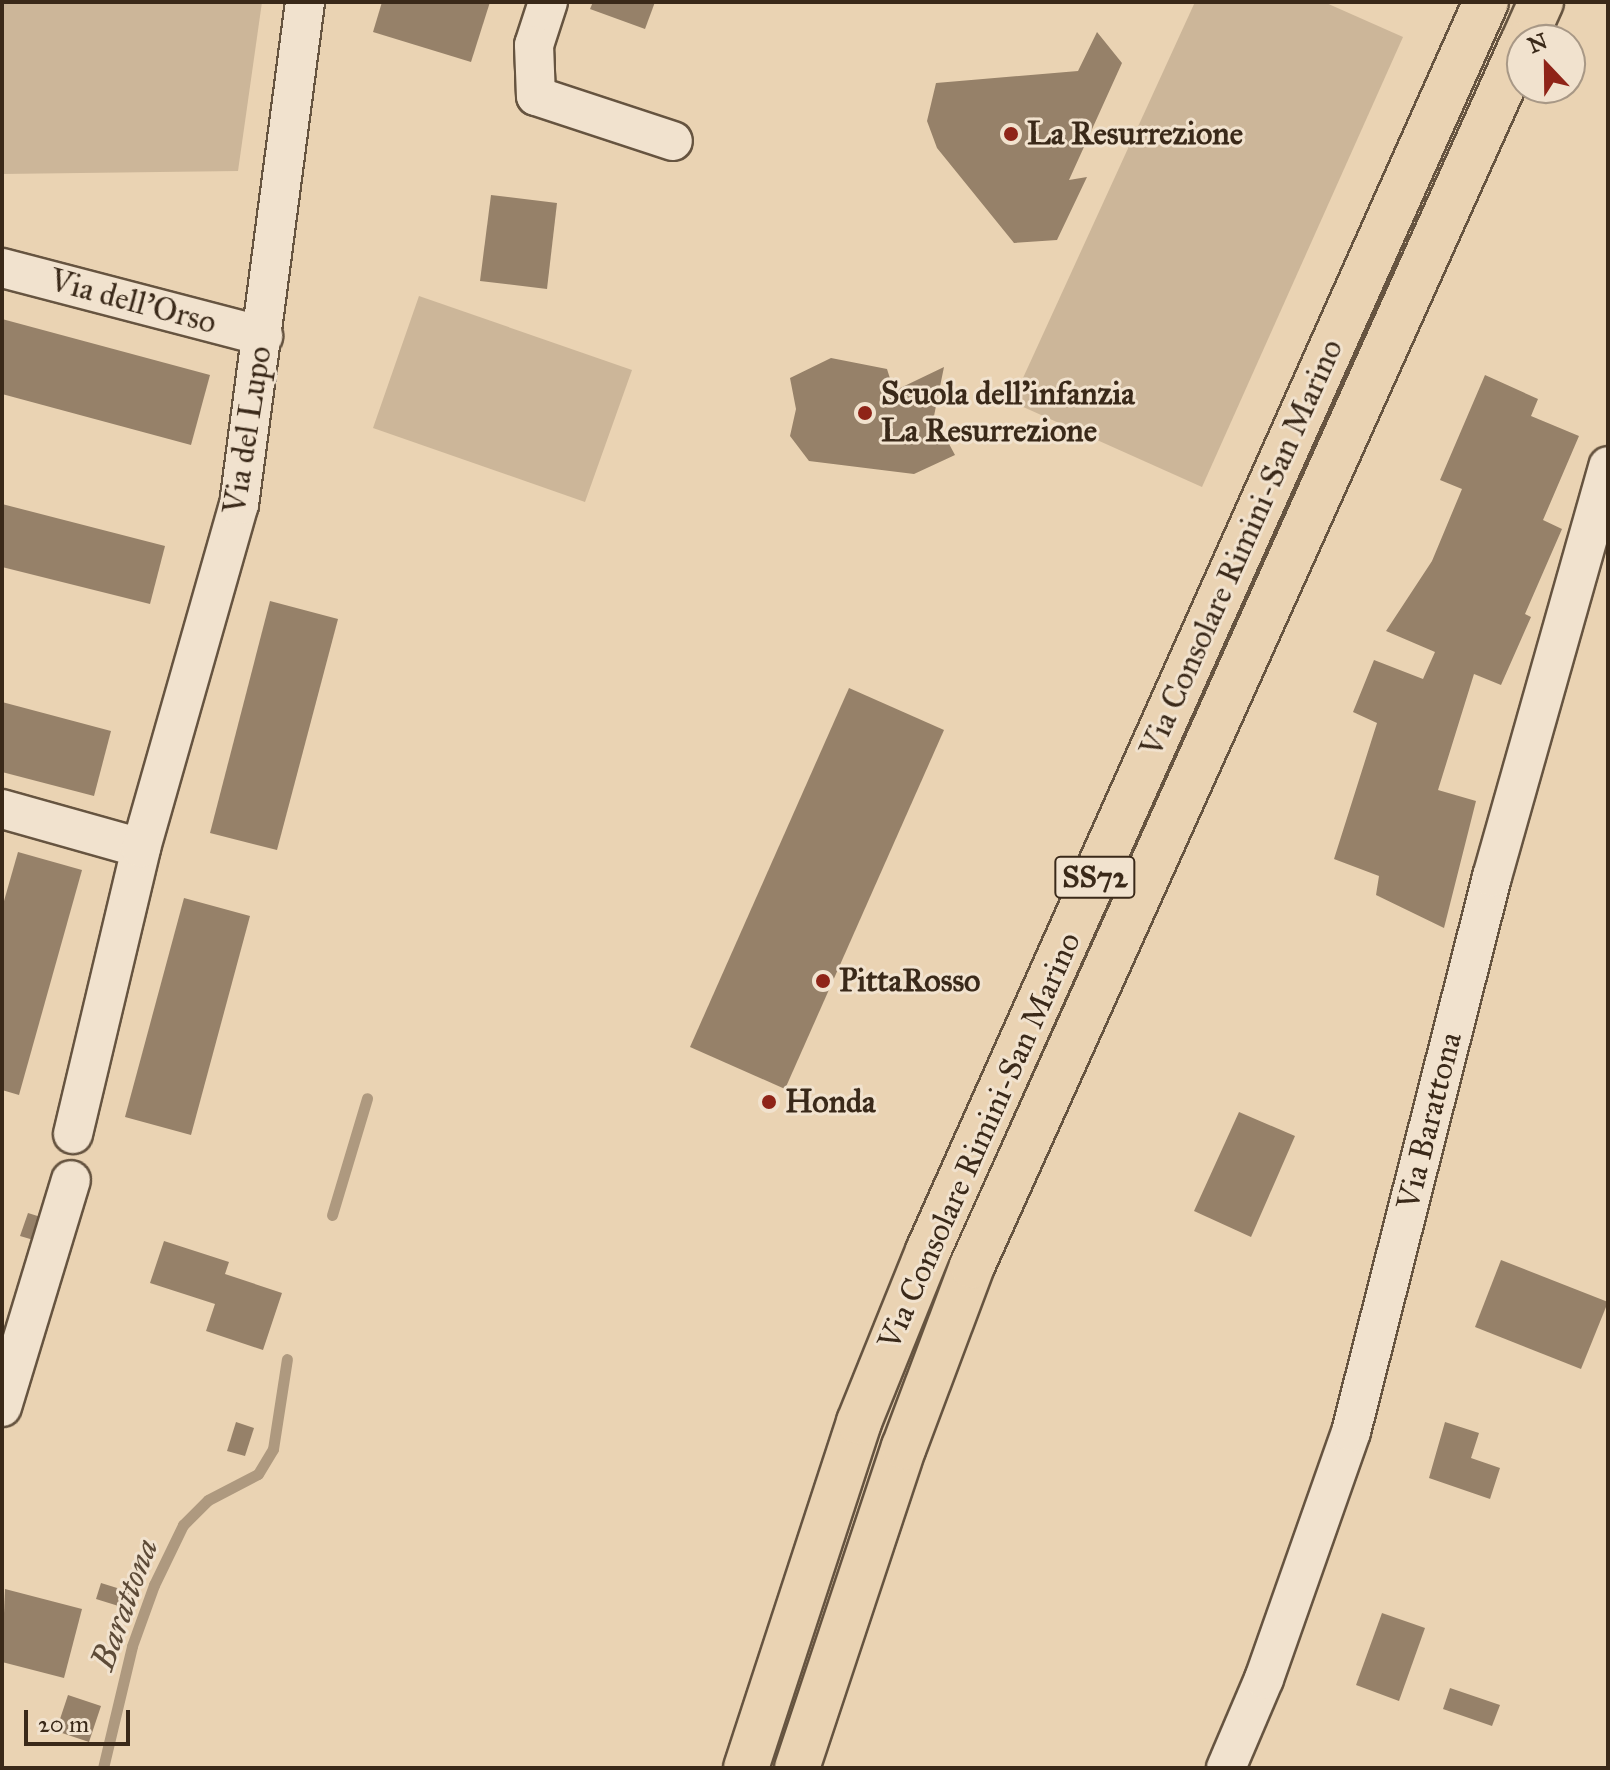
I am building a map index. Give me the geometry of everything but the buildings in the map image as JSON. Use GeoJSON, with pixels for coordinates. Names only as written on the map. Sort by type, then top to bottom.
{"type":"FeatureCollection","features":[{"type":"Feature","properties":{"kind":"main road","name":"Via Consolare Rimini-San Marino"},"geometry":{"type":"LineString","coordinates":[[746,1768],[859,1422],[928,1251],[1486,2]]}},
{"type":"Feature","properties":{"kind":"main road","name":"Via Consolare Rimini-San Marino"},"geometry":{"type":"LineString","coordinates":[[1531,24],[1541,2]]}},
{"type":"Feature","properties":{"kind":"main road","name":"Via Consolare Rimini-San Marino"},"geometry":{"type":"LineString","coordinates":[[797,1768],[904,1447],[972,1266],[1506,80]]}},
{"type":"Feature","properties":{"kind":"street","name":"Via del Lupo"},"geometry":{"type":"LineString","coordinates":[[73,1134],[141,848],[239,505],[305,2]]}},
{"type":"Feature","properties":{"kind":"street"},"geometry":{"type":"LineString","coordinates":[[548,2],[534,45],[536,96],[673,141]]}},
{"type":"Feature","properties":{"kind":"street","name":"Via dell'Orso"},"geometry":{"type":"LineString","coordinates":[[2,268],[263,336]]}},
{"type":"Feature","properties":{"kind":"street","name":"Via Barattona"},"geometry":{"type":"LineString","coordinates":[[1226,1768],[1264,1679],[1351,1432],[1492,877],[1608,466]]}},
{"type":"Feature","properties":{"kind":"street"},"geometry":{"type":"LineString","coordinates":[[2,809],[141,848]]}},
{"type":"Feature","properties":{"kind":"street"},"geometry":{"type":"LineString","coordinates":[[2,1407],[71,1180]]}},
{"type":"Feature","properties":{"kind":"shaded area"},"geometry":{"type":"Polygon","coordinates":[[[2,2],[262,2],[238,171],[2,174],[2,2]]]}},
{"type":"Feature","properties":{"kind":"shaded area"},"geometry":{"type":"Polygon","coordinates":[[[1195,2],[1324,2],[1403,37],[1202,487],[1012,402],[1195,2]]]}},
{"type":"Feature","properties":{"kind":"shaded area"},"geometry":{"type":"Polygon","coordinates":[[[419,296],[632,370],[585,502],[373,428],[419,296]]]}},
{"type":"Feature","properties":{"kind":"waterway","name":"Barattona"},"geometry":{"type":"LineString","coordinates":[[332,1215],[367,1098]]}},
{"type":"Feature","properties":{"kind":"waterway","name":"Barattona"},"geometry":{"type":"LineString","coordinates":[[103,1768],[132,1646],[154,1585],[183,1525],[208,1500],[258,1474],[273,1449],[287,1359]]}},
{"type":"Feature","properties":{"kind":"place","name":"La Resurrezione"},"geometry":{"type":"Point","coordinates":[1011,134]}},
{"type":"Feature","properties":{"kind":"place","name":"Scuola dell'infanzia La Resurrezione"},"geometry":{"type":"Point","coordinates":[865,413]}},
{"type":"Feature","properties":{"kind":"place","name":"PittaRosso"},"geometry":{"type":"Point","coordinates":[823,981]}},
{"type":"Feature","properties":{"kind":"place","name":"Honda"},"geometry":{"type":"Point","coordinates":[769,1102]}}]}
